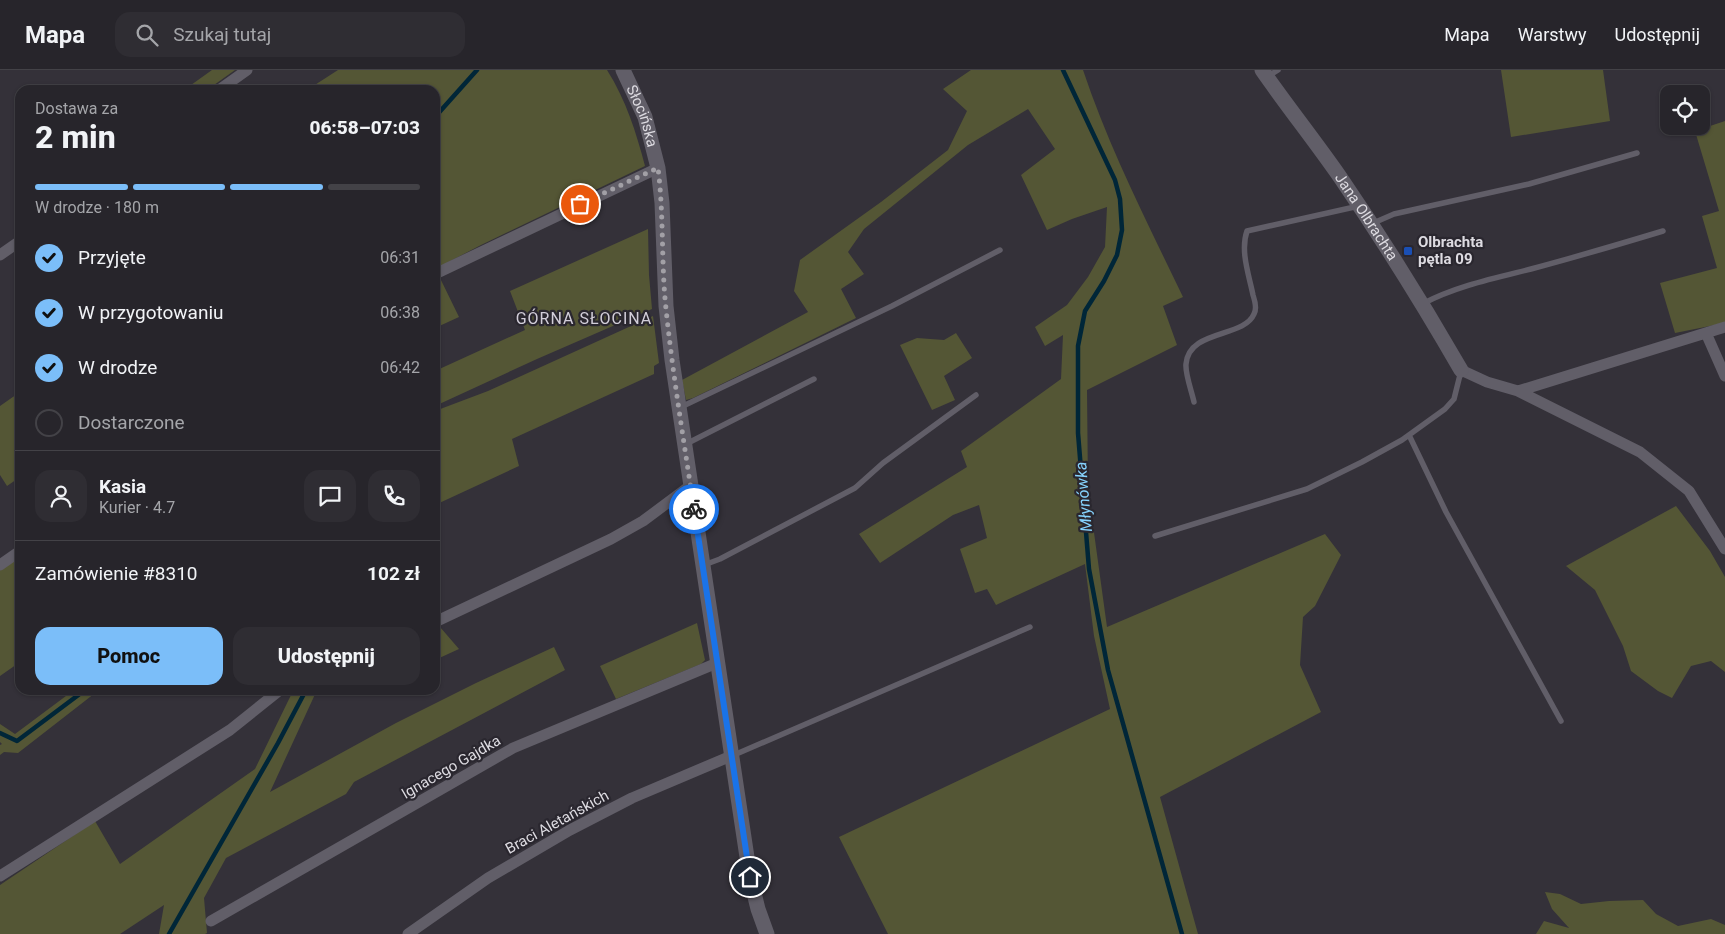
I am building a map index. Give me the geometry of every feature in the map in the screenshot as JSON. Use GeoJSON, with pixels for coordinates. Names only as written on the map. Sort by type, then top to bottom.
{"type":"FeatureCollection","features":[{"type":"Feature","properties":{"kind":"street"},"geometry":{"type":"LineString","coordinates":[[226,85],[247,70]]}},
{"type":"Feature","properties":{"kind":"street","name":"Słocińska"},"geometry":{"type":"LineString","coordinates":[[623,70],[645,117],[658,168],[662,203],[666,306],[684,445],[750,877],[767,934]]}},
{"type":"Feature","properties":{"kind":"street","name":"Jana Olbrachta"},"geometry":{"type":"LineString","coordinates":[[1269,72],[1302,124],[1371,224],[1461,370]]}},
{"type":"Feature","properties":{"kind":"street"},"geometry":{"type":"LineString","coordinates":[[440,272],[658,168]]}},
{"type":"Feature","properties":{"kind":"street"},"geometry":{"type":"LineString","coordinates":[[0,255],[15,244]]}},
{"type":"Feature","properties":{"kind":"street"},"geometry":{"type":"LineString","coordinates":[[1518,391],[1725,327]]}},
{"type":"Feature","properties":{"kind":"street"},"geometry":{"type":"LineString","coordinates":[[1706,333],[1725,376]]}},
{"type":"Feature","properties":{"kind":"street"},"geometry":{"type":"LineString","coordinates":[[1461,370],[1487,382],[1518,391],[1640,452],[1689,492],[1725,549]]}},
{"type":"Feature","properties":{"kind":"street"},"geometry":{"type":"LineString","coordinates":[[440,620],[611,539],[643,521],[690,486]]}},
{"type":"Feature","properties":{"kind":"street"},"geometry":{"type":"LineString","coordinates":[[0,565],[15,555]]}},
{"type":"Feature","properties":{"kind":"street","name":"Ignacego Gajdka"},"geometry":{"type":"LineString","coordinates":[[211,921],[513,748],[717,662]]}},
{"type":"Feature","properties":{"kind":"street"},"geometry":{"type":"LineString","coordinates":[[0,876],[230,730],[274,695]]}},
{"type":"Feature","properties":{"kind":"street","name":"Braci Aletańskich"},"geometry":{"type":"LineString","coordinates":[[408,934],[488,878],[570,830],[632,798],[731,756]]}},
{"type":"Feature","properties":{"kind":"lane"},"geometry":{"type":"LineString","coordinates":[[1371,224],[1394,214],[1529,184],[1637,153]]}},
{"type":"Feature","properties":{"kind":"lane"},"geometry":{"type":"LineString","coordinates":[[1194,402],[1186,365],[1189,354],[1199,342],[1246,324],[1254,315],[1256,306],[1245,254],[1244,240],[1247,231],[1359,206]]}},
{"type":"Feature","properties":{"kind":"lane"},"geometry":{"type":"LineString","coordinates":[[1422,304],[1433,298],[1485,281],[1664,231]]}},
{"type":"Feature","properties":{"kind":"lane"},"geometry":{"type":"LineString","coordinates":[[679,408],[883,310],[1000,250]]}},
{"type":"Feature","properties":{"kind":"lane"},"geometry":{"type":"LineString","coordinates":[[1155,536],[1307,489],[1362,462],[1409,435],[1445,409],[1454,399],[1461,370]]}},
{"type":"Feature","properties":{"kind":"lane"},"geometry":{"type":"LineString","coordinates":[[684,445],[814,379]]}},
{"type":"Feature","properties":{"kind":"lane"},"geometry":{"type":"LineString","coordinates":[[702,566],[720,559],[856,488],[883,463],[976,394]]}},
{"type":"Feature","properties":{"kind":"lane"},"geometry":{"type":"LineString","coordinates":[[1409,435],[1446,512],[1561,721]]}},
{"type":"Feature","properties":{"kind":"lane"},"geometry":{"type":"LineString","coordinates":[[731,756],[1030,627]]}},
{"type":"Feature","properties":{"kind":"green space"},"geometry":{"type":"Polygon","coordinates":[[[212,70],[235,70],[214,85],[191,85],[212,70]]]}},
{"type":"Feature","properties":{"kind":"green space"},"geometry":{"type":"Polygon","coordinates":[[[338,70],[607,70],[630,116],[645,166],[440,266],[440,85],[315,85],[338,70]]]}},
{"type":"Feature","properties":{"kind":"green space"},"geometry":{"type":"Polygon","coordinates":[[[971,70],[1083,70],[1093,99],[1142,213],[1183,297],[1163,306],[1177,345],[1087,390],[1088,489],[1107,627],[1325,534],[1341,555],[1315,606],[1303,617],[1300,665],[1321,712],[1160,797],[1198,934],[888,934],[839,837],[1110,709],[1094,636],[1085,564],[996,605],[987,589],[975,593],[960,549],[987,538],[979,505],[953,515],[880,563],[859,534],[967,467],[961,451],[1061,379],[1063,335],[1045,346],[1035,327],[1067,305],[1088,277],[1105,247],[1107,207],[1047,230],[1021,175],[1055,149],[1028,109],[968,145],[864,229],[848,252],[864,274],[841,289],[856,318],[686,400],[682,380],[808,312],[794,291],[800,260],[881,202],[948,150],[967,111],[943,89],[971,70]]]}},
{"type":"Feature","properties":{"kind":"green space"},"geometry":{"type":"Polygon","coordinates":[[[1501,70],[1603,70],[1610,121],[1511,137],[1501,70]]]}},
{"type":"Feature","properties":{"kind":"green space"},"geometry":{"type":"Polygon","coordinates":[[[1725,121],[1725,323],[1675,333],[1660,283],[1717,268],[1702,216],[1719,211],[1696,135],[1710,135],[1710,126],[1725,121]]]}},
{"type":"Feature","properties":{"kind":"green space"},"geometry":{"type":"Polygon","coordinates":[[[648,229],[652,309],[440,404],[440,369],[525,330],[510,291],[648,229]]]}},
{"type":"Feature","properties":{"kind":"green space"},"geometry":{"type":"Polygon","coordinates":[[[440,278],[459,317],[440,326],[440,278]]]}},
{"type":"Feature","properties":{"kind":"green space"},"geometry":{"type":"Polygon","coordinates":[[[653,316],[659,363],[654,366],[654,374],[512,439],[519,466],[440,503],[440,409],[488,391],[653,316]]]}},
{"type":"Feature","properties":{"kind":"green space"},"geometry":{"type":"Polygon","coordinates":[[[956,333],[972,358],[944,376],[955,400],[932,410],[900,345],[917,338],[944,340],[956,333]]]}},
{"type":"Feature","properties":{"kind":"green space"},"geometry":{"type":"Polygon","coordinates":[[[15,396],[15,480],[7,486],[0,475],[0,406],[15,396]]]}},
{"type":"Feature","properties":{"kind":"green space"},"geometry":{"type":"Polygon","coordinates":[[[1676,506],[1710,551],[1725,577],[1725,672],[1711,661],[1691,666],[1672,698],[1658,691],[1631,671],[1623,646],[1595,590],[1566,566],[1676,506]]]}},
{"type":"Feature","properties":{"kind":"green space"},"geometry":{"type":"Polygon","coordinates":[[[15,560],[15,666],[0,676],[0,570],[15,560]]]}},
{"type":"Feature","properties":{"kind":"green space"},"geometry":{"type":"Polygon","coordinates":[[[697,623],[705,660],[701,664],[616,699],[600,666],[697,623]]]}},
{"type":"Feature","properties":{"kind":"green space"},"geometry":{"type":"Polygon","coordinates":[[[440,627],[459,649],[440,658],[440,627]]]}},
{"type":"Feature","properties":{"kind":"green space"},"geometry":{"type":"Polygon","coordinates":[[[554,647],[565,670],[354,782],[346,794],[226,858],[204,898],[207,933],[159,934],[164,905],[120,934],[0,934],[0,885],[95,821],[120,864],[255,769],[291,695],[315,695],[270,792],[396,723],[554,647]]]}},
{"type":"Feature","properties":{"kind":"green space"},"geometry":{"type":"Polygon","coordinates":[[[67,695],[93,695],[18,753],[4,752],[0,755],[0,745],[2,744],[0,742],[0,724],[15,734],[67,695]]]}},
{"type":"Feature","properties":{"kind":"green space"},"geometry":{"type":"Polygon","coordinates":[[[1545,892],[1560,894],[1581,904],[1643,900],[1656,914],[1678,926],[1711,919],[1725,925],[1725,934],[1536,934],[1544,921],[1569,928],[1552,909],[1545,892]]]}},
{"type":"Feature","properties":{"kind":"waterway"},"geometry":{"type":"LineString","coordinates":[[440,111],[477,70]]}},
{"type":"Feature","properties":{"kind":"waterway","name":"Młynówka"},"geometry":{"type":"LineString","coordinates":[[1063,70],[1115,180],[1120,199],[1122,230],[1117,255],[1104,281],[1085,311],[1078,346],[1078,433],[1089,569],[1108,670],[1182,934]]}},
{"type":"Feature","properties":{"kind":"waterway"},"geometry":{"type":"LineString","coordinates":[[0,733],[17,741],[78,695]]}},
{"type":"Feature","properties":{"kind":"waterway"},"geometry":{"type":"LineString","coordinates":[[169,934],[303,695]]}},
{"type":"Feature","properties":{"kind":"way so far"},"geometry":{"type":"LineString","coordinates":[[580,204],[650,170],[658,168],[662,203],[666,306],[694,509]]}},
{"type":"Feature","properties":{"kind":"place","name":"Olbrachta pętla 09"},"geometry":{"type":"Point","coordinates":[1408,251]}},
{"type":"Feature","properties":{"kind":"district","name":"GÓRNA SŁOCINA"},"geometry":{"type":"Point","coordinates":[584,318]}},
{"type":"Feature","properties":{"kind":"route"},"geometry":{"type":"LineString","coordinates":[[694,509],[750,877]]}}]}
